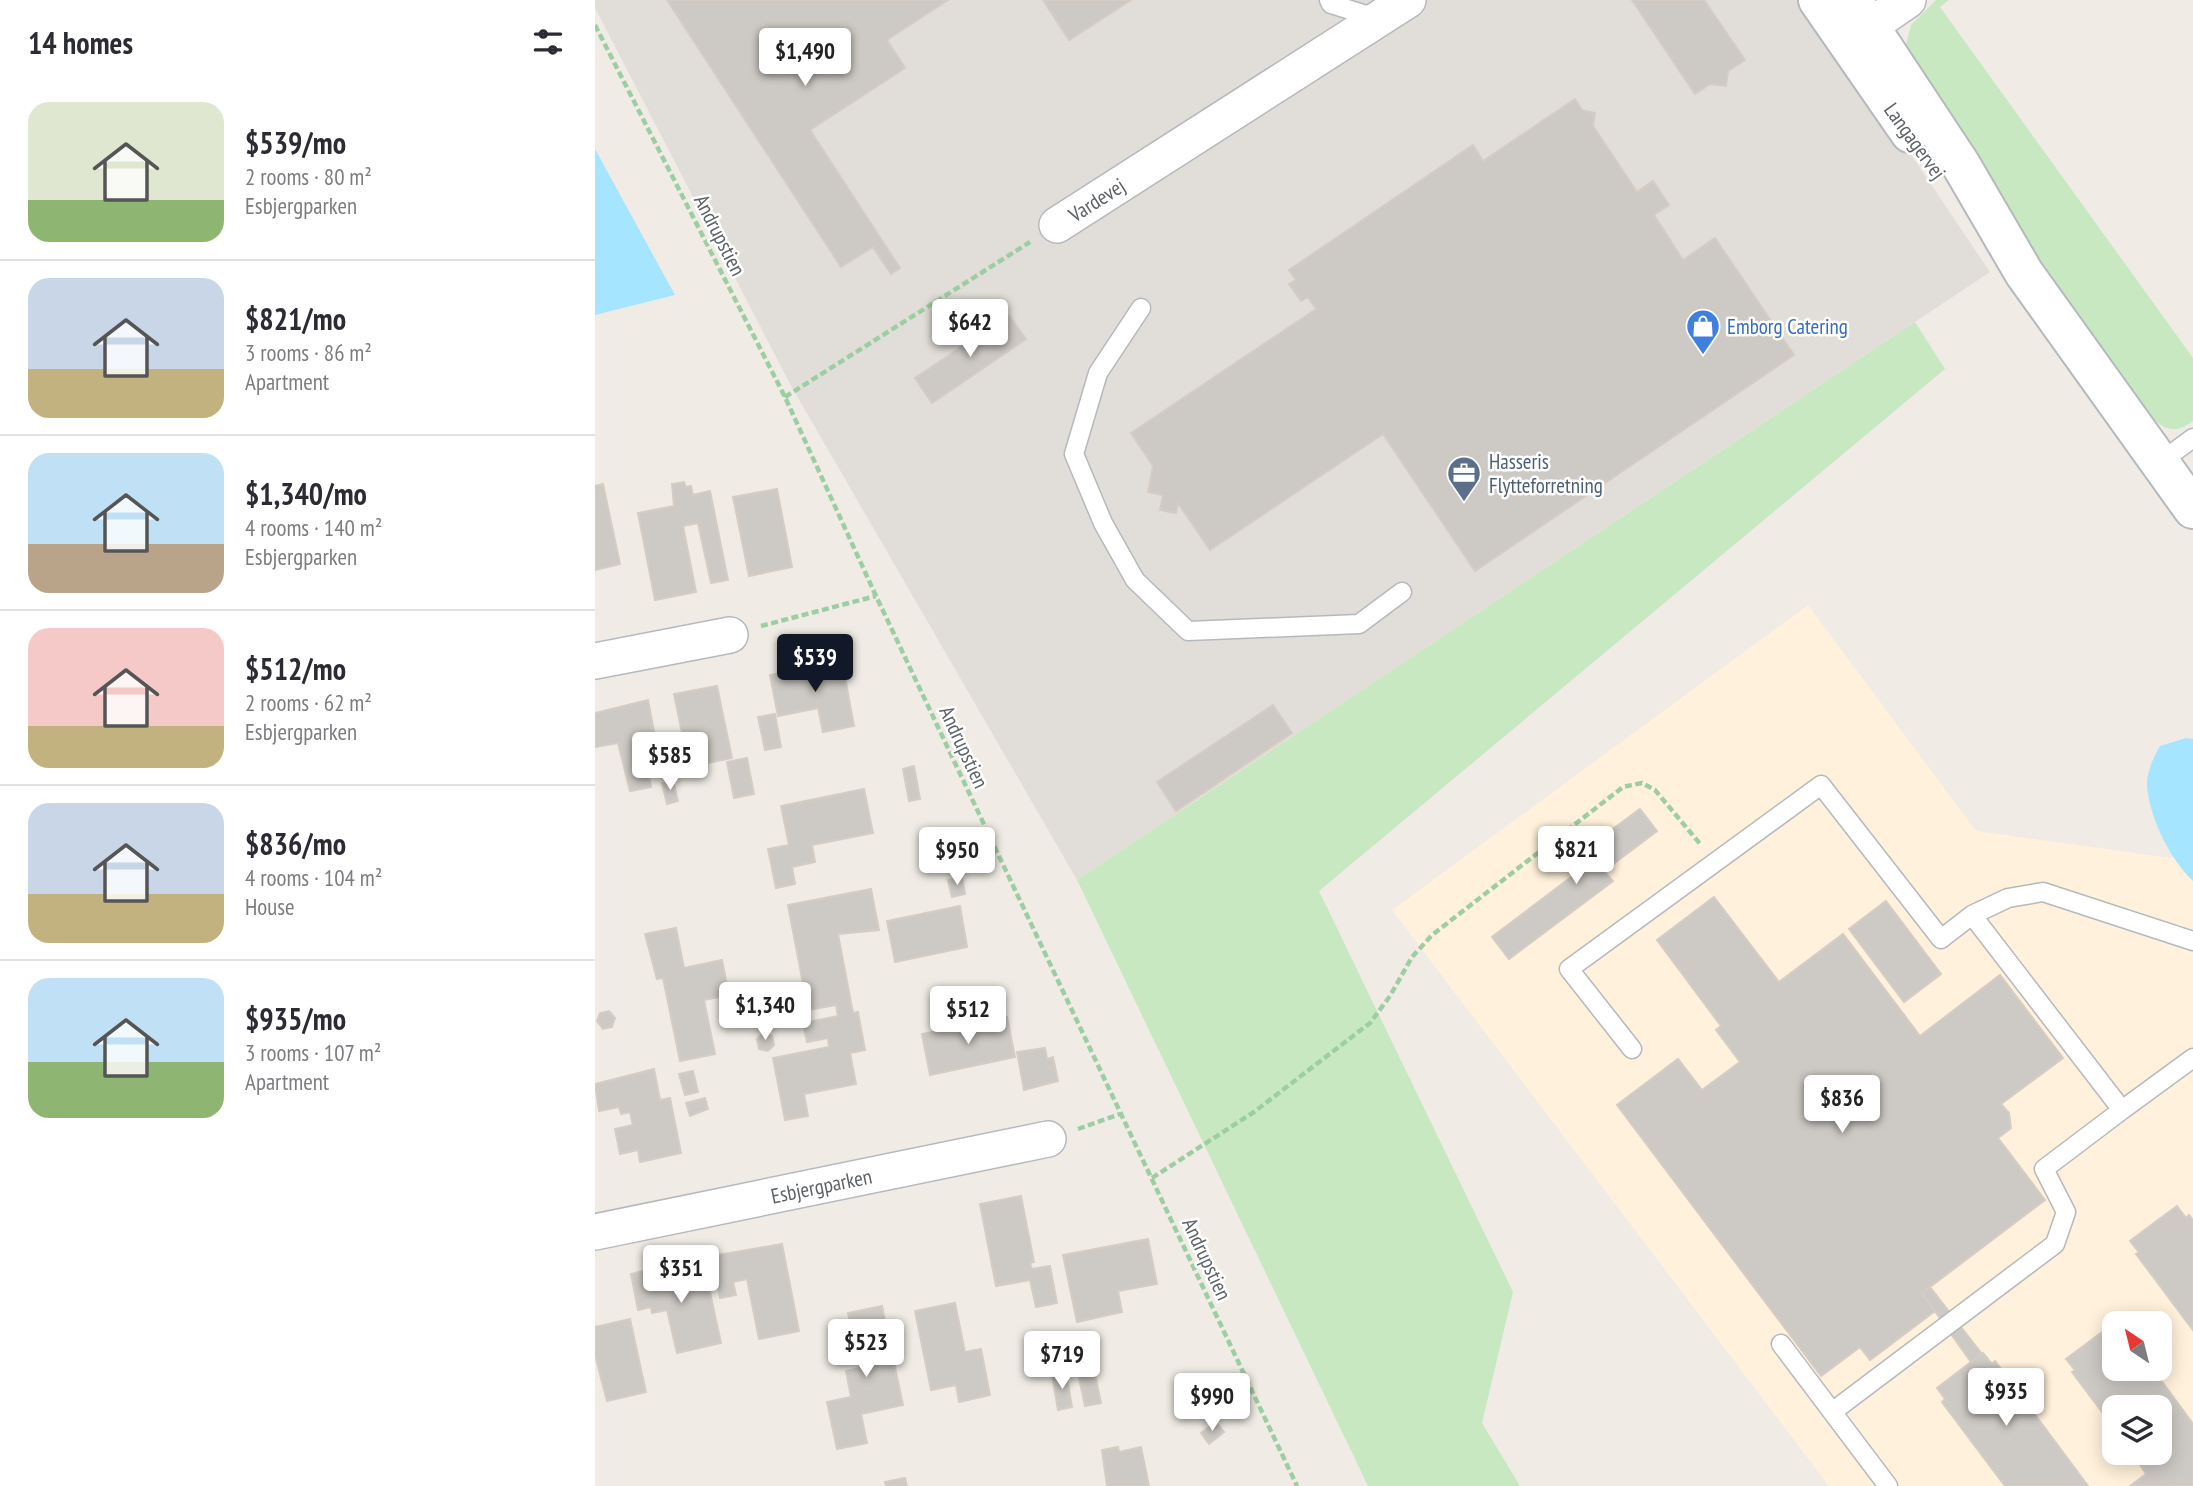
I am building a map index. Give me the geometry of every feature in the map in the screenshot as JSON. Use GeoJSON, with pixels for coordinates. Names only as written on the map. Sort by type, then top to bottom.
{"type":"FeatureCollection","features":[{"type":"Feature","properties":{"kind":"street","name":"Vardevej"},"geometry":{"type":"LineString","coordinates":[[1057,225],[1408,0]]}},
{"type":"Feature","properties":{"kind":"street","name":"Langagervej"},"geometry":{"type":"LineString","coordinates":[[1818,0],[1856,23],[1942,179],[2024,273],[2193,509]]}},
{"type":"Feature","properties":{"kind":"street"},"geometry":{"type":"LineString","coordinates":[[1856,23],[1907,0]]}},
{"type":"Feature","properties":{"kind":"street"},"geometry":{"type":"LineString","coordinates":[[595,661],[730,635]]}},
{"type":"Feature","properties":{"kind":"street","name":"Esbjergparken"},"geometry":{"type":"LineString","coordinates":[[595,1232],[1048,1139]]}},
{"type":"Feature","properties":{"kind":"lane"},"geometry":{"type":"LineString","coordinates":[[1329,0],[1331,4],[1379,19]]}},
{"type":"Feature","properties":{"kind":"lane"},"geometry":{"type":"LineString","coordinates":[[1141,308],[1098,373],[1074,454],[1103,523],[1135,580],[1188,631],[1359,624],[1402,592]]}},
{"type":"Feature","properties":{"kind":"lane"},"geometry":{"type":"LineString","coordinates":[[2159,463],[2193,438]]}},
{"type":"Feature","properties":{"kind":"lane"},"geometry":{"type":"LineString","coordinates":[[1632,1049],[1569,969],[1821,785],[1941,940],[1972,915],[2008,898],[2043,892],[2193,941]]}},
{"type":"Feature","properties":{"kind":"lane"},"geometry":{"type":"LineString","coordinates":[[1972,915],[2122,1110]]}},
{"type":"Feature","properties":{"kind":"lane"},"geometry":{"type":"LineString","coordinates":[[1832,1412],[2056,1244],[2066,1212],[2044,1169],[2193,1058]]}},
{"type":"Feature","properties":{"kind":"lane"},"geometry":{"type":"LineString","coordinates":[[1781,1344],[1888,1486]]}},
{"type":"Feature","properties":{"kind":"path","name":"Andrupstien"},"geometry":{"type":"LineString","coordinates":[[595,25],[785,397],[876,596],[1297,1486]]}},
{"type":"Feature","properties":{"kind":"path","name":"Vardevej"},"geometry":{"type":"LineString","coordinates":[[785,397],[1057,225]]}},
{"type":"Feature","properties":{"kind":"path"},"geometry":{"type":"LineString","coordinates":[[730,635],[876,596]]}},
{"type":"Feature","properties":{"kind":"path"},"geometry":{"type":"LineString","coordinates":[[1152,1178],[1254,1112],[1370,1023],[1390,996],[1412,957],[1432,935],[1623,787],[1642,783],[1655,790],[1715,862]]}},
{"type":"Feature","properties":{"kind":"path"},"geometry":{"type":"LineString","coordinates":[[1048,1139],[1120,1114]]}},
{"type":"Feature","properties":{"kind":"shaded area"},"geometry":{"type":"Polygon","coordinates":[[[595,0],[1807,0],[1990,272],[1077,880],[790,384],[595,8],[595,0]]]}},
{"type":"Feature","properties":{"kind":"shaded area"},"geometry":{"type":"Polygon","coordinates":[[[1808,605],[1976,831],[2193,861],[2193,1486],[1829,1486],[1392,910],[1808,605]]]}},
{"type":"Feature","properties":{"kind":"green space"},"geometry":{"type":"Polygon","coordinates":[[[1936,0],[1949,0],[1940,7],[2193,358],[2193,421],[2188,425],[2174,429],[2155,421],[1942,121],[1908,64],[1906,45],[1911,25],[1936,0]]]}},
{"type":"Feature","properties":{"kind":"green space"},"geometry":{"type":"Polygon","coordinates":[[[1915,322],[1945,369],[1319,891],[1513,1292],[1482,1423],[1520,1486],[1368,1486],[1077,880],[1915,322]]]}},
{"type":"Feature","properties":{"kind":"water"},"geometry":{"type":"Polygon","coordinates":[[[595,149],[675,295],[595,315],[595,149]]]}},
{"type":"Feature","properties":{"kind":"water"},"geometry":{"type":"Polygon","coordinates":[[[2186,738],[2193,739],[2193,881],[2177,863],[2164,841],[2150,805],[2147,788],[2149,769],[2160,746],[2186,738]]]}},
{"type":"Feature","properties":{"kind":"building"},"geometry":{"type":"Polygon","coordinates":[[[667,0],[948,0],[887,40],[905,68],[810,130],[900,268],[891,274],[873,247],[841,267],[667,0]]]}},
{"type":"Feature","properties":{"kind":"building"},"geometry":{"type":"Polygon","coordinates":[[[1043,0],[1131,0],[1069,40],[1043,0]]]}},
{"type":"Feature","properties":{"kind":"building"},"geometry":{"type":"Polygon","coordinates":[[[1632,0],[1704,0],[1745,60],[1728,71],[1726,86],[1710,84],[1695,94],[1632,0]]]}},
{"type":"Feature","properties":{"kind":"building"},"geometry":{"type":"Polygon","coordinates":[[[1575,99],[1582,110],[1595,113],[1593,126],[1637,192],[1653,181],[1669,205],[1654,215],[1683,260],[1715,238],[1794,355],[1475,571],[1383,434],[1210,550],[1178,503],[1176,513],[1160,510],[1163,495],[1148,492],[1153,466],[1131,433],[1316,309],[1308,297],[1301,301],[1289,284],[1296,280],[1289,270],[1473,145],[1483,161],[1575,99]]]}},
{"type":"Feature","properties":{"kind":"building"},"geometry":{"type":"Polygon","coordinates":[[[1009,315],[1026,339],[932,403],[915,378],[1009,315]]]}},
{"type":"Feature","properties":{"kind":"building"},"geometry":{"type":"Polygon","coordinates":[[[684,482],[686,487],[691,486],[693,495],[710,491],[728,580],[711,583],[698,523],[683,526],[696,592],[655,600],[638,513],[674,506],[672,484],[684,482]]]}},
{"type":"Feature","properties":{"kind":"building"},"geometry":{"type":"Polygon","coordinates":[[[603,484],[620,564],[595,570],[595,486],[603,484]]]}},
{"type":"Feature","properties":{"kind":"building"},"geometry":{"type":"Polygon","coordinates":[[[777,489],[792,567],[749,576],[733,497],[777,489]]]}},
{"type":"Feature","properties":{"kind":"building"},"geometry":{"type":"Polygon","coordinates":[[[842,661],[854,726],[823,732],[818,708],[778,716],[770,675],[842,661]]]}},
{"type":"Feature","properties":{"kind":"building"},"geometry":{"type":"Polygon","coordinates":[[[717,686],[732,758],[689,767],[674,694],[717,686]]]}},
{"type":"Feature","properties":{"kind":"building"},"geometry":{"type":"Polygon","coordinates":[[[648,700],[661,768],[648,771],[651,787],[630,791],[618,743],[595,747],[595,713],[648,700]]]}},
{"type":"Feature","properties":{"kind":"building"},"geometry":{"type":"Polygon","coordinates":[[[1273,705],[1292,733],[1176,811],[1157,782],[1273,705]]]}},
{"type":"Feature","properties":{"kind":"building"},"geometry":{"type":"Polygon","coordinates":[[[775,714],[781,747],[765,750],[758,717],[775,714]]]}},
{"type":"Feature","properties":{"kind":"building"},"geometry":{"type":"Polygon","coordinates":[[[747,758],[754,794],[734,798],[727,762],[747,758]]]}},
{"type":"Feature","properties":{"kind":"building"},"geometry":{"type":"Polygon","coordinates":[[[914,766],[920,799],[909,801],[903,769],[914,766]]]}},
{"type":"Feature","properties":{"kind":"building"},"geometry":{"type":"Polygon","coordinates":[[[673,781],[678,801],[667,804],[662,783],[673,781]]]}},
{"type":"Feature","properties":{"kind":"building"},"geometry":{"type":"Polygon","coordinates":[[[864,789],[873,833],[812,845],[815,862],[792,867],[795,884],[776,888],[768,849],[789,845],[781,806],[864,789]]]}},
{"type":"Feature","properties":{"kind":"building"},"geometry":{"type":"Polygon","coordinates":[[[1640,809],[1657,831],[1604,871],[1613,881],[1509,959],[1492,937],[1595,859],[1587,848],[1640,809]]]}},
{"type":"Feature","properties":{"kind":"building"},"geometry":{"type":"Polygon","coordinates":[[[962,877],[965,894],[952,897],[948,880],[962,877]]]}},
{"type":"Feature","properties":{"kind":"building"},"geometry":{"type":"Polygon","coordinates":[[[871,889],[879,930],[838,934],[853,1013],[858,1012],[865,1050],[850,1053],[856,1084],[804,1094],[808,1116],[785,1120],[773,1058],[829,1047],[828,1038],[807,1042],[803,1023],[838,1016],[836,1005],[808,1010],[788,905],[871,889]]]}},
{"type":"Feature","properties":{"kind":"building"},"geometry":{"type":"Polygon","coordinates":[[[1714,897],[1779,982],[1843,934],[1920,1036],[2000,975],[2063,1058],[2001,1104],[2009,1113],[2011,1128],[1998,1138],[2045,1200],[1922,1293],[1935,1311],[1870,1360],[1860,1347],[1821,1376],[1617,1105],[1678,1059],[1702,1090],[1740,1062],[1716,1030],[1721,1026],[1657,940],[1714,897]]]}},
{"type":"Feature","properties":{"kind":"building"},"geometry":{"type":"Polygon","coordinates":[[[1886,901],[1941,974],[1904,1002],[1849,929],[1886,901]]]}},
{"type":"Feature","properties":{"kind":"building"},"geometry":{"type":"Polygon","coordinates":[[[960,906],[967,947],[895,962],[887,921],[960,906]]]}},
{"type":"Feature","properties":{"kind":"building"},"geometry":{"type":"Polygon","coordinates":[[[676,928],[684,968],[722,960],[729,995],[704,1000],[715,1054],[680,1061],[663,978],[657,979],[645,934],[676,928]]]}},
{"type":"Feature","properties":{"kind":"building"},"geometry":{"type":"Polygon","coordinates":[[[609,1011],[615,1018],[612,1027],[603,1029],[597,1021],[600,1013],[609,1011]]]}},
{"type":"Feature","properties":{"kind":"building"},"geometry":{"type":"Polygon","coordinates":[[[1007,1017],[1015,1057],[930,1075],[922,1034],[1007,1017]]]}},
{"type":"Feature","properties":{"kind":"building"},"geometry":{"type":"Polygon","coordinates":[[[763,1033],[772,1036],[774,1045],[768,1051],[759,1049],[757,1039],[763,1033]]]}},
{"type":"Feature","properties":{"kind":"building"},"geometry":{"type":"Polygon","coordinates":[[[1045,1048],[1047,1059],[1053,1057],[1058,1081],[1024,1090],[1017,1052],[1045,1048]]]}},
{"type":"Feature","properties":{"kind":"building"},"geometry":{"type":"Polygon","coordinates":[[[654,1069],[660,1100],[670,1098],[681,1153],[640,1162],[638,1150],[620,1154],[615,1129],[633,1125],[630,1112],[621,1114],[619,1107],[599,1111],[595,1084],[654,1069]]]}},
{"type":"Feature","properties":{"kind":"building"},"geometry":{"type":"Polygon","coordinates":[[[693,1071],[698,1092],[685,1095],[679,1074],[693,1071]]]}},
{"type":"Feature","properties":{"kind":"building"},"geometry":{"type":"Polygon","coordinates":[[[705,1098],[708,1109],[690,1116],[686,1103],[705,1098]]]}},
{"type":"Feature","properties":{"kind":"building"},"geometry":{"type":"Polygon","coordinates":[[[1021,1196],[1034,1262],[1030,1263],[1032,1269],[1050,1266],[1057,1303],[1036,1307],[1030,1280],[996,1286],[980,1204],[1021,1196]]]}},
{"type":"Feature","properties":{"kind":"building"},"geometry":{"type":"Polygon","coordinates":[[[2177,1206],[2186,1218],[2189,1215],[2193,1220],[2193,1330],[2136,1254],[2139,1252],[2130,1241],[2177,1206]]]}},
{"type":"Feature","properties":{"kind":"building"},"geometry":{"type":"Polygon","coordinates":[[[1148,1239],[1157,1284],[1118,1291],[1122,1312],[1077,1322],[1063,1255],[1148,1239]]]}},
{"type":"Feature","properties":{"kind":"building"},"geometry":{"type":"Polygon","coordinates":[[[782,1244],[799,1331],[759,1339],[747,1279],[733,1282],[736,1295],[720,1298],[712,1256],[782,1244]]]}},
{"type":"Feature","properties":{"kind":"building"},"geometry":{"type":"Polygon","coordinates":[[[704,1265],[721,1343],[677,1353],[667,1310],[652,1313],[651,1307],[638,1310],[631,1274],[647,1270],[649,1279],[704,1265]]]}},
{"type":"Feature","properties":{"kind":"building"},"geometry":{"type":"Polygon","coordinates":[[[1930,1287],[1982,1354],[1971,1362],[1922,1293],[1930,1287]]]}},
{"type":"Feature","properties":{"kind":"building"},"geometry":{"type":"Polygon","coordinates":[[[955,1303],[965,1352],[981,1349],[990,1395],[959,1402],[956,1385],[931,1390],[915,1311],[955,1303]]]}},
{"type":"Feature","properties":{"kind":"building"},"geometry":{"type":"Polygon","coordinates":[[[882,1306],[903,1405],[861,1414],[867,1443],[837,1449],[827,1402],[851,1397],[846,1371],[860,1368],[848,1313],[882,1306]]]}},
{"type":"Feature","properties":{"kind":"building"},"geometry":{"type":"Polygon","coordinates":[[[630,1319],[646,1392],[607,1401],[595,1355],[595,1327],[630,1319]]]}},
{"type":"Feature","properties":{"kind":"building"},"geometry":{"type":"Polygon","coordinates":[[[2102,1332],[2102,1381],[2162,1381],[2172,1395],[2102,1395],[2102,1412],[2072,1372],[2075,1370],[2066,1359],[2102,1332]]]}},
{"type":"Feature","properties":{"kind":"building"},"geometry":{"type":"Polygon","coordinates":[[[1087,1337],[1101,1403],[1085,1406],[1071,1340],[1087,1337]]]}},
{"type":"Feature","properties":{"kind":"building"},"geometry":{"type":"Polygon","coordinates":[[[1983,1353],[1992,1364],[1995,1361],[2088,1486],[2005,1486],[1942,1402],[1945,1399],[1937,1388],[1983,1353]]]}},
{"type":"Feature","properties":{"kind":"building"},"geometry":{"type":"Polygon","coordinates":[[[1066,1372],[1072,1407],[1058,1410],[1052,1374],[1066,1372]]]}},
{"type":"Feature","properties":{"kind":"building"},"geometry":{"type":"Polygon","coordinates":[[[2172,1395],[2193,1424],[2193,1486],[2130,1486],[2146,1474],[2140,1465],[2172,1465],[2172,1395]]]}},
{"type":"Feature","properties":{"kind":"building"},"geometry":{"type":"Polygon","coordinates":[[[1216,1422],[1224,1432],[1209,1444],[1201,1433],[1216,1422]]]}},
{"type":"Feature","properties":{"kind":"building"},"geometry":{"type":"Polygon","coordinates":[[[1118,1447],[1119,1452],[1141,1447],[1149,1486],[1107,1486],[1102,1450],[1118,1447]]]}},
{"type":"Feature","properties":{"kind":"building"},"geometry":{"type":"Polygon","coordinates":[[[905,1478],[907,1486],[886,1486],[885,1482],[905,1478]]]}},
{"type":"Feature","properties":{"kind":"place","name":"Emborg Catering"},"geometry":{"type":"Point","coordinates":[1703,356]}},
{"type":"Feature","properties":{"kind":"place","name":"Hasseris Flytteforretning"},"geometry":{"type":"Point","coordinates":[1464,503]}}]}
